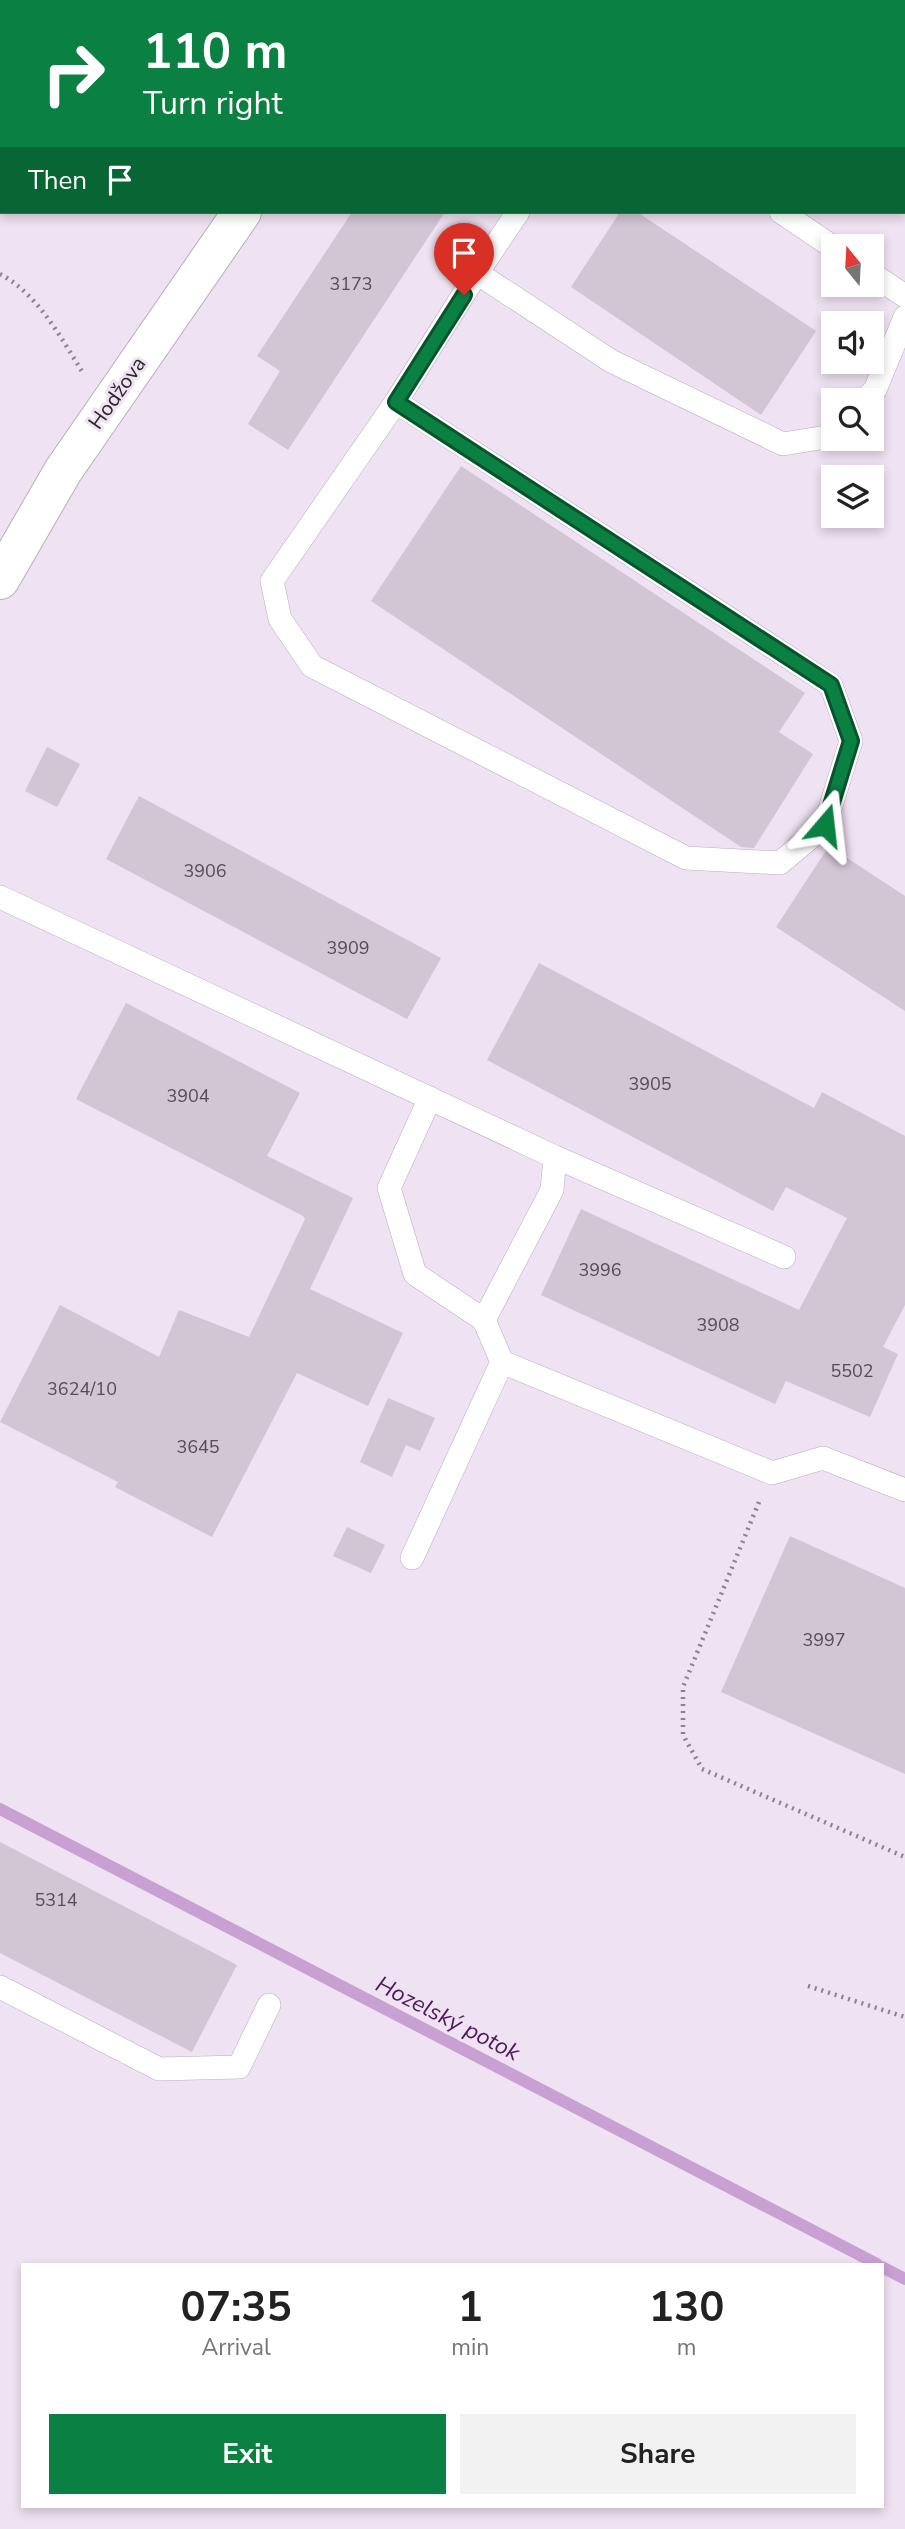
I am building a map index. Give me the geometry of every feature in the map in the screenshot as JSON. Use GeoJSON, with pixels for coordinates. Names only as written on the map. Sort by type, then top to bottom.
{"type":"FeatureCollection","features":[{"type":"Feature","properties":{"kind":"street","name":"Hodžova"},"geometry":{"type":"LineString","coordinates":[[0,580],[63,471],[241,214]]}},
{"type":"Feature","properties":{"kind":"lane"},"geometry":{"type":"LineString","coordinates":[[396,402],[831,685],[851,741],[825,825],[780,863],[686,858],[312,666],[280,619],[272,581],[396,402],[517,214]]}},
{"type":"Feature","properties":{"kind":"lane"},"geometry":{"type":"LineString","coordinates":[[784,214],[821,239]]}},
{"type":"Feature","properties":{"kind":"lane"},"geometry":{"type":"LineString","coordinates":[[477,273],[611,361],[783,444],[821,438]]}},
{"type":"Feature","properties":{"kind":"lane"},"geometry":{"type":"LineString","coordinates":[[884,282],[905,296]]}},
{"type":"Feature","properties":{"kind":"lane"},"geometry":{"type":"LineString","coordinates":[[877,388],[905,317]]}},
{"type":"Feature","properties":{"kind":"lane"},"geometry":{"type":"LineString","coordinates":[[0,897],[555,1157],[784,1257]]}},
{"type":"Feature","properties":{"kind":"lane"},"geometry":{"type":"LineString","coordinates":[[430,1098],[388,1188],[415,1273],[484,1320],[502,1362],[772,1472],[823,1458],[905,1490]]}},
{"type":"Feature","properties":{"kind":"lane"},"geometry":{"type":"LineString","coordinates":[[484,1320],[552,1190],[555,1157]]}},
{"type":"Feature","properties":{"kind":"lane"},"geometry":{"type":"LineString","coordinates":[[412,1558],[502,1362]]}},
{"type":"Feature","properties":{"kind":"lane"},"geometry":{"type":"LineString","coordinates":[[0,1987],[159,2069],[239,2067],[269,2005]]}},
{"type":"Feature","properties":{"kind":"path"},"geometry":{"type":"LineString","coordinates":[[0,274],[14,282],[54,326],[106,409]]}},
{"type":"Feature","properties":{"kind":"path"},"geometry":{"type":"LineString","coordinates":[[772,1472],[683,1688],[683,1735],[702,1769],[905,1857]]}},
{"type":"Feature","properties":{"kind":"path"},"geometry":{"type":"LineString","coordinates":[[807,1986],[905,2017]]}},
{"type":"Feature","properties":{"kind":"building"},"geometry":{"type":"Polygon","coordinates":[[[351,214],[444,214],[288,450],[248,424],[280,371],[257,356],[351,214]]]}},
{"type":"Feature","properties":{"kind":"building"},"geometry":{"type":"Polygon","coordinates":[[[619,214],[640,214],[816,331],[761,415],[571,287],[619,214]]]}},
{"type":"Feature","properties":{"kind":"building"},"geometry":{"type":"Polygon","coordinates":[[[461,466],[805,693],[779,732],[813,754],[754,848],[741,847],[371,601],[461,466]]]}},
{"type":"Feature","properties":{"kind":"building"},"geometry":{"type":"Polygon","coordinates":[[[47,747],[80,764],[57,807],[25,791],[47,747]]]}},
{"type":"Feature","properties":{"kind":"building"},"geometry":{"type":"Polygon","coordinates":[[[139,796],[441,958],[407,1019],[106,859],[139,796]]]}},
{"type":"Feature","properties":{"kind":"building"},"geometry":{"type":"Polygon","coordinates":[[[829,846],[905,896],[905,1011],[776,927],[829,846]]]}},
{"type":"Feature","properties":{"kind":"building"},"geometry":{"type":"Polygon","coordinates":[[[539,963],[814,1108],[822,1092],[905,1136],[905,1305],[883,1347],[898,1354],[870,1417],[786,1381],[775,1404],[541,1295],[581,1209],[799,1310],[847,1218],[786,1187],[773,1211],[487,1060],[539,963]]]}},
{"type":"Feature","properties":{"kind":"building"},"geometry":{"type":"Polygon","coordinates":[[[126,1003],[300,1093],[267,1156],[353,1198],[310,1289],[403,1333],[368,1406],[297,1373],[212,1537],[115,1487],[118,1482],[0,1422],[60,1305],[159,1357],[179,1310],[249,1337],[305,1219],[76,1099],[126,1003]]]}},
{"type":"Feature","properties":{"kind":"building"},"geometry":{"type":"Polygon","coordinates":[[[388,1398],[435,1418],[420,1451],[406,1445],[392,1477],[360,1462],[388,1398]]]}},
{"type":"Feature","properties":{"kind":"building"},"geometry":{"type":"Polygon","coordinates":[[[347,1527],[385,1545],[371,1573],[333,1556],[347,1527]]]}},
{"type":"Feature","properties":{"kind":"building"},"geometry":{"type":"Polygon","coordinates":[[[790,1536],[905,1588],[905,1774],[721,1692],[790,1536]]]}},
{"type":"Feature","properties":{"kind":"building"},"geometry":{"type":"Polygon","coordinates":[[[0,1842],[237,1965],[192,2052],[0,1953],[0,1842]]]}},
{"type":"Feature","properties":{"kind":"waterway","name":"Hozelský potok"},"geometry":{"type":"LineString","coordinates":[[0,1809],[875,2263]]}},
{"type":"Feature","properties":{"kind":"waterway","name":"Hozelský potok"},"geometry":{"type":"LineString","coordinates":[[884,2268],[905,2279]]}},
{"type":"Feature","properties":{"kind":"route"},"geometry":{"type":"LineString","coordinates":[[464,295],[396,402],[831,685],[851,741],[825,825]]}}]}
